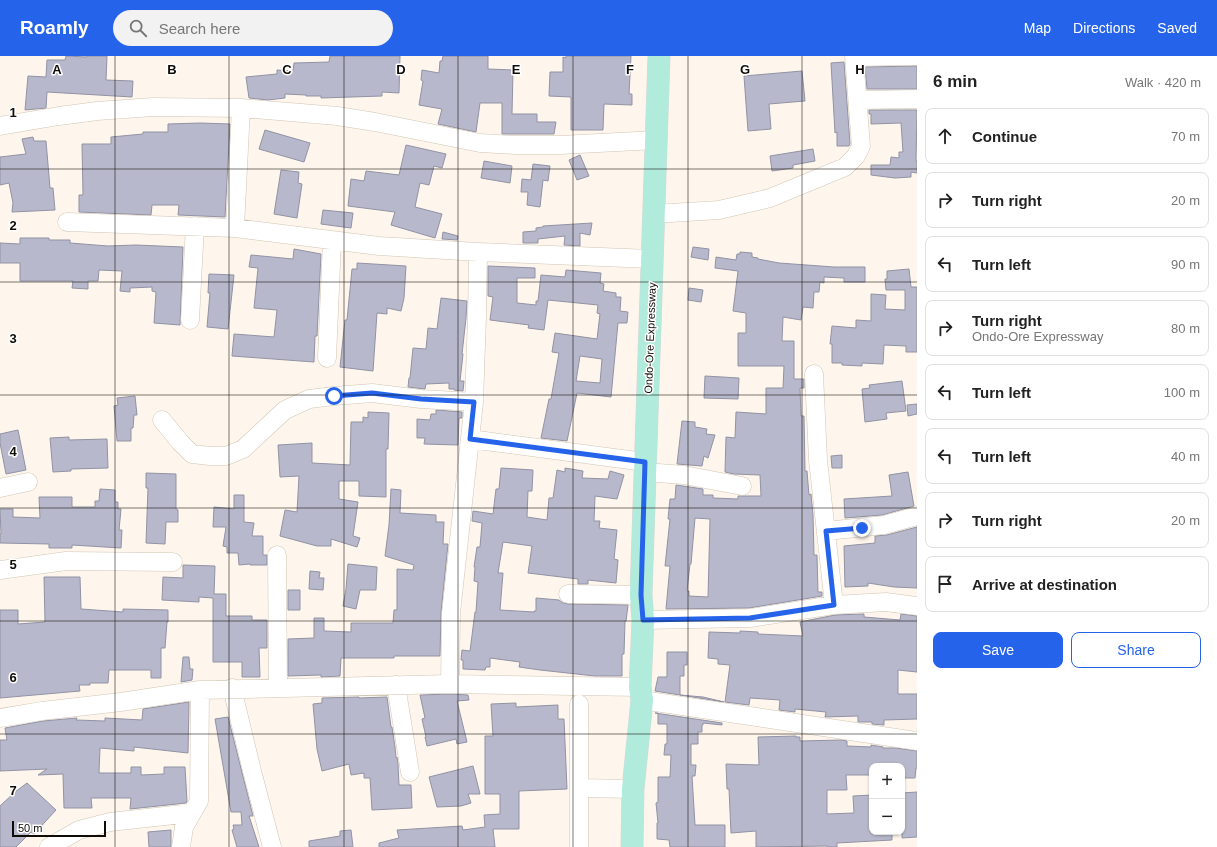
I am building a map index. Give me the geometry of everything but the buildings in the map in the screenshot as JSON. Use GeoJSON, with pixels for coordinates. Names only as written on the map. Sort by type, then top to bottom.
{"type":"FeatureCollection","features":[{"type":"Feature","properties":{"kind":"main road","name":"Ondo-Ore Expressway"},"geometry":{"type":"LineString","coordinates":[[632,847],[633,788],[641,693],[643,620],[641,595],[659,56]]}},
{"type":"Feature","properties":{"kind":"street"},"geometry":{"type":"LineString","coordinates":[[654,214],[719,210],[770,198],[845,167],[856,156],[861,146],[854,57],[917,56]]}},
{"type":"Feature","properties":{"kind":"street"},"geometry":{"type":"LineString","coordinates":[[858,100],[917,99]]}},
{"type":"Feature","properties":{"kind":"street"},"geometry":{"type":"LineString","coordinates":[[0,126],[104,110],[153,107],[241,108],[337,116],[480,143],[560,145],[657,140]]}},
{"type":"Feature","properties":{"kind":"street"},"geometry":{"type":"LineString","coordinates":[[235,228],[241,108]]}},
{"type":"Feature","properties":{"kind":"street"},"geometry":{"type":"LineString","coordinates":[[67,222],[235,228],[379,246],[478,252],[652,259]]}},
{"type":"Feature","properties":{"kind":"street"},"geometry":{"type":"LineString","coordinates":[[190,320],[195,226]]}},
{"type":"Feature","properties":{"kind":"street"},"geometry":{"type":"LineString","coordinates":[[327,358],[332,241]]}},
{"type":"Feature","properties":{"kind":"street"},"geometry":{"type":"LineString","coordinates":[[450,684],[451,613],[474,402],[478,252]]}},
{"type":"Feature","properties":{"kind":"street"},"geometry":{"type":"LineString","coordinates":[[814,374],[818,460],[834,605]]}},
{"type":"Feature","properties":{"kind":"street"},"geometry":{"type":"LineString","coordinates":[[162,420],[192,454],[226,456],[243,449],[285,410],[309,399],[372,393],[421,399],[474,402]]}},
{"type":"Feature","properties":{"kind":"street"},"geometry":{"type":"LineString","coordinates":[[470,439],[645,467],[742,486]]}},
{"type":"Feature","properties":{"kind":"street"},"geometry":{"type":"LineString","coordinates":[[0,488],[28,482]]}},
{"type":"Feature","properties":{"kind":"street"},"geometry":{"type":"LineString","coordinates":[[826,531],[884,525],[917,516]]}},
{"type":"Feature","properties":{"kind":"street"},"geometry":{"type":"LineString","coordinates":[[277,555],[278,687]]}},
{"type":"Feature","properties":{"kind":"street"},"geometry":{"type":"LineString","coordinates":[[0,570],[66,561],[173,562]]}},
{"type":"Feature","properties":{"kind":"street"},"geometry":{"type":"LineString","coordinates":[[568,594],[641,595]]}},
{"type":"Feature","properties":{"kind":"street"},"geometry":{"type":"LineString","coordinates":[[643,620],[750,618],[834,605],[886,602],[917,606]]}},
{"type":"Feature","properties":{"kind":"street"},"geometry":{"type":"LineString","coordinates":[[0,718],[200,690],[232,688],[450,684],[641,693],[917,741]]}},
{"type":"Feature","properties":{"kind":"street"},"geometry":{"type":"LineString","coordinates":[[396,685],[410,772]]}},
{"type":"Feature","properties":{"kind":"street"},"geometry":{"type":"LineString","coordinates":[[232,688],[272,847]]}},
{"type":"Feature","properties":{"kind":"street"},"geometry":{"type":"LineString","coordinates":[[181,847],[184,827],[199,801],[200,690]]}},
{"type":"Feature","properties":{"kind":"street"},"geometry":{"type":"LineString","coordinates":[[579,847],[580,704]]}},
{"type":"Feature","properties":{"kind":"street"},"geometry":{"type":"LineString","coordinates":[[579,788],[633,788]]}},
{"type":"Feature","properties":{"kind":"street"},"geometry":{"type":"LineString","coordinates":[[49,847],[79,830],[110,822],[192,813]]}},
{"type":"Feature","properties":{"kind":"route"},"geometry":{"type":"LineString","coordinates":[[334,396],[372,393],[421,399],[474,402],[470,439],[645,462],[641,595],[643,620],[750,618],[834,605],[826,531],[862,528]]}}]}
